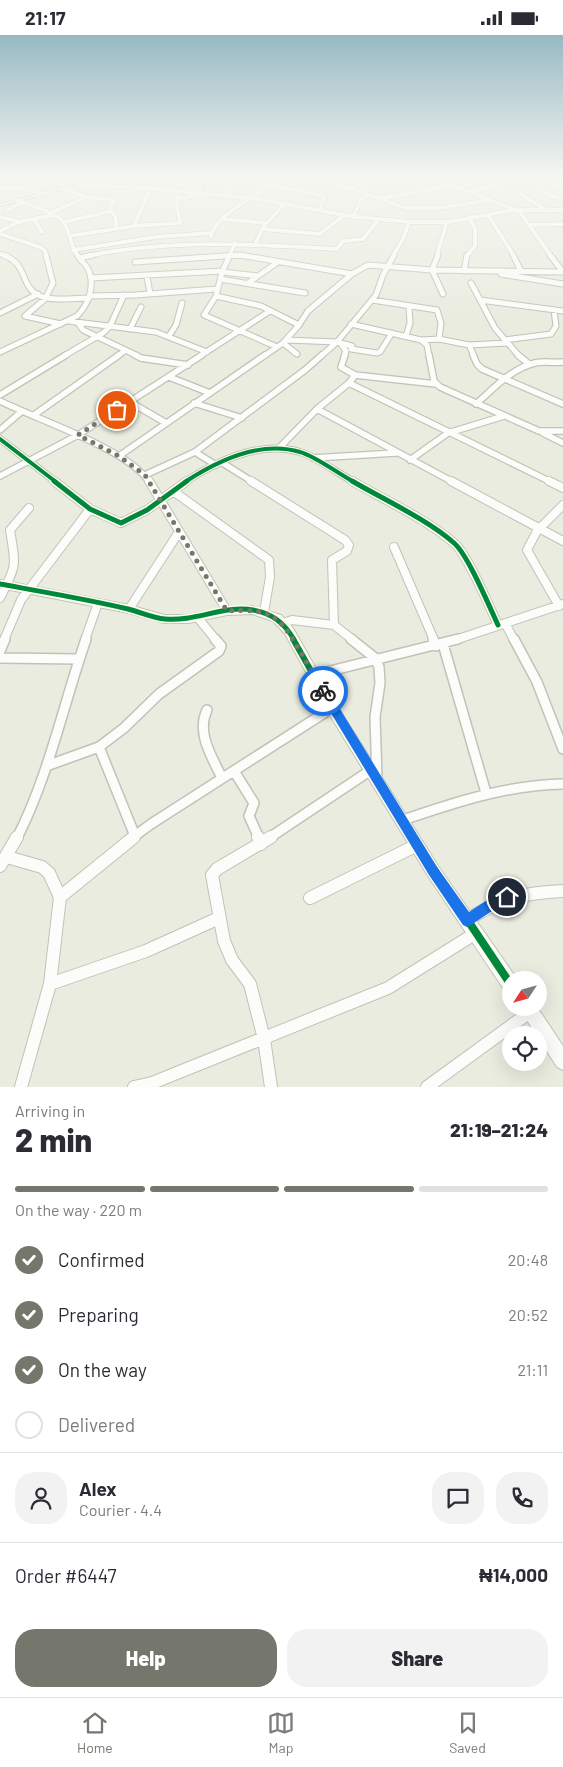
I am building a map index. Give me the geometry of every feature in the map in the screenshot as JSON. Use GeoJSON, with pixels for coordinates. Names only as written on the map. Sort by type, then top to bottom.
{"type":"FeatureCollection","features":[{"type":"Feature","properties":{"kind":"street"},"geometry":{"type":"LineString","coordinates":[[0,233],[15,225]]}},
{"type":"Feature","properties":{"kind":"street"},"geometry":{"type":"LineString","coordinates":[[38,225],[42,232]]}},
{"type":"Feature","properties":{"kind":"street"},"geometry":{"type":"LineString","coordinates":[[0,352],[68,321],[85,307],[89,297],[91,278],[88,270],[72,250],[65,225]]}},
{"type":"Feature","properties":{"kind":"street"},"geometry":{"type":"LineString","coordinates":[[69,236],[145,225]]}},
{"type":"Feature","properties":{"kind":"street"},"geometry":{"type":"LineString","coordinates":[[72,250],[156,237],[211,233],[217,225]]}},
{"type":"Feature","properties":{"kind":"street"},"geometry":{"type":"LineString","coordinates":[[256,243],[265,225]]}},
{"type":"Feature","properties":{"kind":"street"},"geometry":{"type":"LineString","coordinates":[[262,229],[320,234],[331,225]]}},
{"type":"Feature","properties":{"kind":"street"},"geometry":{"type":"LineString","coordinates":[[79,258],[140,248],[177,248],[235,243],[337,249],[343,241],[363,239],[373,225]]}},
{"type":"Feature","properties":{"kind":"street"},"geometry":{"type":"LineString","coordinates":[[145,475],[195,453],[339,343],[351,324],[379,290],[382,279],[403,239],[408,225]]}},
{"type":"Feature","properties":{"kind":"street"},"geometry":{"type":"LineString","coordinates":[[443,294],[432,270],[437,259],[439,246],[445,235],[446,225]]}},
{"type":"Feature","properties":{"kind":"street"},"geometry":{"type":"LineString","coordinates":[[464,271],[467,254],[475,246],[473,225]]}},
{"type":"Feature","properties":{"kind":"street"},"geometry":{"type":"LineString","coordinates":[[494,225],[518,263],[520,271]]}},
{"type":"Feature","properties":{"kind":"street"},"geometry":{"type":"LineString","coordinates":[[528,225],[563,272]]}},
{"type":"Feature","properties":{"kind":"street"},"geometry":{"type":"LineString","coordinates":[[0,233],[40,247],[45,251],[53,278],[51,289],[46,297],[25,317],[61,324]]}},
{"type":"Feature","properties":{"kind":"street"},"geometry":{"type":"LineString","coordinates":[[211,233],[214,244]]}},
{"type":"Feature","properties":{"kind":"street"},"geometry":{"type":"LineString","coordinates":[[235,243],[220,279],[216,296],[204,315],[239,331],[282,343],[339,343],[352,346],[351,349],[379,353],[392,333]]}},
{"type":"Feature","properties":{"kind":"street"},"geometry":{"type":"LineString","coordinates":[[132,277],[140,248]]}},
{"type":"Feature","properties":{"kind":"street"},"geometry":{"type":"LineString","coordinates":[[0,254],[20,264],[30,288],[46,297],[89,297],[217,289]]}},
{"type":"Feature","properties":{"kind":"street"},"geometry":{"type":"LineString","coordinates":[[135,262],[246,256],[352,274]]}},
{"type":"Feature","properties":{"kind":"street"},"geometry":{"type":"LineString","coordinates":[[170,261],[172,274]]}},
{"type":"Feature","properties":{"kind":"street"},"geometry":{"type":"LineString","coordinates":[[248,283],[278,262]]}},
{"type":"Feature","properties":{"kind":"street"},"geometry":{"type":"LineString","coordinates":[[119,456],[282,343],[299,325],[308,311],[352,274],[368,265],[387,268],[432,270],[563,272]]}},
{"type":"Feature","properties":{"kind":"street"},"geometry":{"type":"LineString","coordinates":[[91,278],[223,271],[258,276]]}},
{"type":"Feature","properties":{"kind":"street"},"geometry":{"type":"LineString","coordinates":[[492,271],[529,280],[563,284]]}},
{"type":"Feature","properties":{"kind":"street"},"geometry":{"type":"LineString","coordinates":[[148,276],[150,294]]}},
{"type":"Feature","properties":{"kind":"street"},"geometry":{"type":"LineString","coordinates":[[220,279],[305,293]]}},
{"type":"Feature","properties":{"kind":"street"},"geometry":{"type":"LineString","coordinates":[[471,283],[488,318],[505,342],[529,364]]}},
{"type":"Feature","properties":{"kind":"street"},"geometry":{"type":"LineString","coordinates":[[0,313],[38,294]]}},
{"type":"Feature","properties":{"kind":"street"},"geometry":{"type":"LineString","coordinates":[[0,395],[98,337],[110,326],[124,295]]}},
{"type":"Feature","properties":{"kind":"street"},"geometry":{"type":"LineString","coordinates":[[216,296],[256,305],[299,325]]}},
{"type":"Feature","properties":{"kind":"street"},"geometry":{"type":"LineString","coordinates":[[372,300],[437,310],[441,323],[439,339]]}},
{"type":"Feature","properties":{"kind":"street"},"geometry":{"type":"LineString","coordinates":[[480,300],[563,311]]}},
{"type":"Feature","properties":{"kind":"street"},"geometry":{"type":"LineString","coordinates":[[169,336],[176,325],[182,303]]}},
{"type":"Feature","properties":{"kind":"street"},"geometry":{"type":"LineString","coordinates":[[130,329],[141,307]]}},
{"type":"Feature","properties":{"kind":"street"},"geometry":{"type":"LineString","coordinates":[[406,336],[410,323],[409,307]]}},
{"type":"Feature","properties":{"kind":"street"},"geometry":{"type":"LineString","coordinates":[[351,324],[421,340],[439,339],[469,345],[505,342],[551,334],[556,326],[554,309]]}},
{"type":"Feature","properties":{"kind":"street"},"geometry":{"type":"LineString","coordinates":[[0,476],[78,435],[270,311]]}},
{"type":"Feature","properties":{"kind":"street"},"geometry":{"type":"LineString","coordinates":[[68,321],[169,336],[208,352]]}},
{"type":"Feature","properties":{"kind":"street"},"geometry":{"type":"LineString","coordinates":[[78,323],[80,328],[141,358],[188,365]]}},
{"type":"Feature","properties":{"kind":"street"},"geometry":{"type":"LineString","coordinates":[[421,340],[427,345],[436,384]]}},
{"type":"Feature","properties":{"kind":"street"},"geometry":{"type":"LineString","coordinates":[[282,343],[297,354]]}},
{"type":"Feature","properties":{"kind":"street"},"geometry":{"type":"LineString","coordinates":[[339,343],[346,351],[341,367],[355,375],[436,384],[563,443]]}},
{"type":"Feature","properties":{"kind":"street"},"geometry":{"type":"LineString","coordinates":[[469,345],[477,365],[488,373],[563,404]]}},
{"type":"Feature","properties":{"kind":"street"},"geometry":{"type":"LineString","coordinates":[[34,415],[125,351]]}},
{"type":"Feature","properties":{"kind":"street"},"geometry":{"type":"LineString","coordinates":[[549,362],[563,369]]}},
{"type":"Feature","properties":{"kind":"street"},"geometry":{"type":"LineString","coordinates":[[476,404],[505,380],[529,364],[563,362]]}},
{"type":"Feature","properties":{"kind":"street"},"geometry":{"type":"LineString","coordinates":[[279,449],[317,409],[349,383],[355,375]]}},
{"type":"Feature","properties":{"kind":"street"},"geometry":{"type":"LineString","coordinates":[[169,377],[210,393]]}},
{"type":"Feature","properties":{"kind":"street"},"geometry":{"type":"LineString","coordinates":[[349,383],[563,488]]}},
{"type":"Feature","properties":{"kind":"street"},"geometry":{"type":"LineString","coordinates":[[0,401],[78,435],[119,456],[145,475],[227,611]]}},
{"type":"Feature","properties":{"kind":"street"},"geometry":{"type":"LineString","coordinates":[[130,402],[166,423]]}},
{"type":"Feature","properties":{"kind":"street"},"geometry":{"type":"LineString","coordinates":[[194,403],[242,418]]}},
{"type":"Feature","properties":{"kind":"street"},"geometry":{"type":"LineString","coordinates":[[317,409],[563,541]]}},
{"type":"Feature","properties":{"kind":"street"},"geometry":{"type":"LineString","coordinates":[[0,431],[22,412]]}},
{"type":"Feature","properties":{"kind":"street"},"geometry":{"type":"LineString","coordinates":[[410,460],[448,433],[504,416]]}},
{"type":"Feature","properties":{"kind":"street"},"geometry":{"type":"LineString","coordinates":[[539,431],[563,431]]}},
{"type":"Feature","properties":{"kind":"street"},"geometry":{"type":"LineString","coordinates":[[0,439],[90,509],[121,523],[160,501],[219,463],[249,451],[279,449],[301,452],[313,458],[418,519],[455,544],[537,682],[563,749]]}},
{"type":"Feature","properties":{"kind":"street"},"geometry":{"type":"LineString","coordinates":[[195,453],[219,463],[338,536],[349,545],[347,551],[332,560],[334,625]]}},
{"type":"Feature","properties":{"kind":"street"},"geometry":{"type":"LineString","coordinates":[[313,458],[396,453]]}},
{"type":"Feature","properties":{"kind":"street"},"geometry":{"type":"LineString","coordinates":[[173,491],[269,560],[270,577],[264,612]]}},
{"type":"Feature","properties":{"kind":"street"},"geometry":{"type":"LineString","coordinates":[[314,675],[440,645],[561,605],[526,550],[540,528],[563,505]]}},
{"type":"Feature","properties":{"kind":"street"},"geometry":{"type":"LineString","coordinates":[[0,599],[3,584],[15,564],[16,556],[10,530],[29,507]]}},
{"type":"Feature","properties":{"kind":"street"},"geometry":{"type":"LineString","coordinates":[[0,651],[21,600],[90,509]]}},
{"type":"Feature","properties":{"kind":"street"},"geometry":{"type":"LineString","coordinates":[[129,609],[179,532]]}},
{"type":"Feature","properties":{"kind":"street"},"geometry":{"type":"LineString","coordinates":[[394,547],[440,645],[486,793]]}},
{"type":"Feature","properties":{"kind":"street"},"geometry":{"type":"LineString","coordinates":[[3,584],[129,609],[164,619],[198,618],[227,611],[252,610],[264,612],[282,623],[417,845],[502,972]]}},
{"type":"Feature","properties":{"kind":"street"},"geometry":{"type":"LineString","coordinates":[[21,1087],[50,985],[60,897],[48,873],[42,867],[2,863],[49,765],[79,659],[98,603]]}},
{"type":"Feature","properties":{"kind":"street"},"geometry":{"type":"LineString","coordinates":[[49,765],[65,761],[98,747],[124,728],[159,694],[222,649],[222,646],[198,618]]}},
{"type":"Feature","properties":{"kind":"street"},"geometry":{"type":"LineString","coordinates":[[282,623],[292,620],[334,625],[375,659],[379,667],[380,683],[375,722],[374,775]]}},
{"type":"Feature","properties":{"kind":"street"},"geometry":{"type":"LineString","coordinates":[[0,658],[79,659]]}},
{"type":"Feature","properties":{"kind":"street"},"geometry":{"type":"LineString","coordinates":[[60,897],[135,836],[332,708]]}},
{"type":"Feature","properties":{"kind":"street"},"geometry":{"type":"LineString","coordinates":[[207,710],[203,716],[202,724],[222,778]]}},
{"type":"Feature","properties":{"kind":"street"},"geometry":{"type":"LineString","coordinates":[[98,747],[135,836]]}},
{"type":"Feature","properties":{"kind":"street"},"geometry":{"type":"LineString","coordinates":[[234,771],[254,803],[249,817],[261,844]]}},
{"type":"Feature","properties":{"kind":"street"},"geometry":{"type":"LineString","coordinates":[[271,1087],[264,1039],[250,984],[232,960],[224,941],[212,875],[214,872],[374,775]]}},
{"type":"Feature","properties":{"kind":"street"},"geometry":{"type":"LineString","coordinates":[[403,820],[486,793],[563,784]]}},
{"type":"Feature","properties":{"kind":"street"},"geometry":{"type":"LineString","coordinates":[[310,898],[417,845]]}},
{"type":"Feature","properties":{"kind":"street"},"geometry":{"type":"LineString","coordinates":[[467,921],[507,897],[528,893],[563,891]]}},
{"type":"Feature","properties":{"kind":"street"},"geometry":{"type":"LineString","coordinates":[[50,985],[146,951],[219,919]]}},
{"type":"Feature","properties":{"kind":"street"},"geometry":{"type":"LineString","coordinates":[[134,1087],[152,1083],[388,988],[476,933]]}},
{"type":"Feature","properties":{"kind":"street"},"geometry":{"type":"LineString","coordinates":[[427,1087],[520,1016]]}},
{"type":"Feature","properties":{"kind":"street"},"geometry":{"type":"LineString","coordinates":[[532,1016],[563,1061]]}},
{"type":"Feature","properties":{"kind":"cycle path"},"geometry":{"type":"LineString","coordinates":[[0,439],[90,509],[121,523],[147,510],[185,482],[215,464],[232,457],[266,450],[301,452],[418,519],[455,544],[464,557],[498,625]]}},
{"type":"Feature","properties":{"kind":"cycle path"},"geometry":{"type":"LineString","coordinates":[[0,584],[129,609],[164,619],[189,619],[227,611],[252,610],[277,618],[289,631],[332,708],[433,871],[502,972]]}},
{"type":"Feature","properties":{"kind":"way so far"},"geometry":{"type":"LineString","coordinates":[[117,410],[78,435],[119,456],[134,465],[145,475],[227,611],[252,610],[264,612],[276,618],[289,631],[323,691]]}},
{"type":"Feature","properties":{"kind":"route"},"geometry":{"type":"LineString","coordinates":[[323,691],[433,871],[467,921],[507,897]]}}]}
